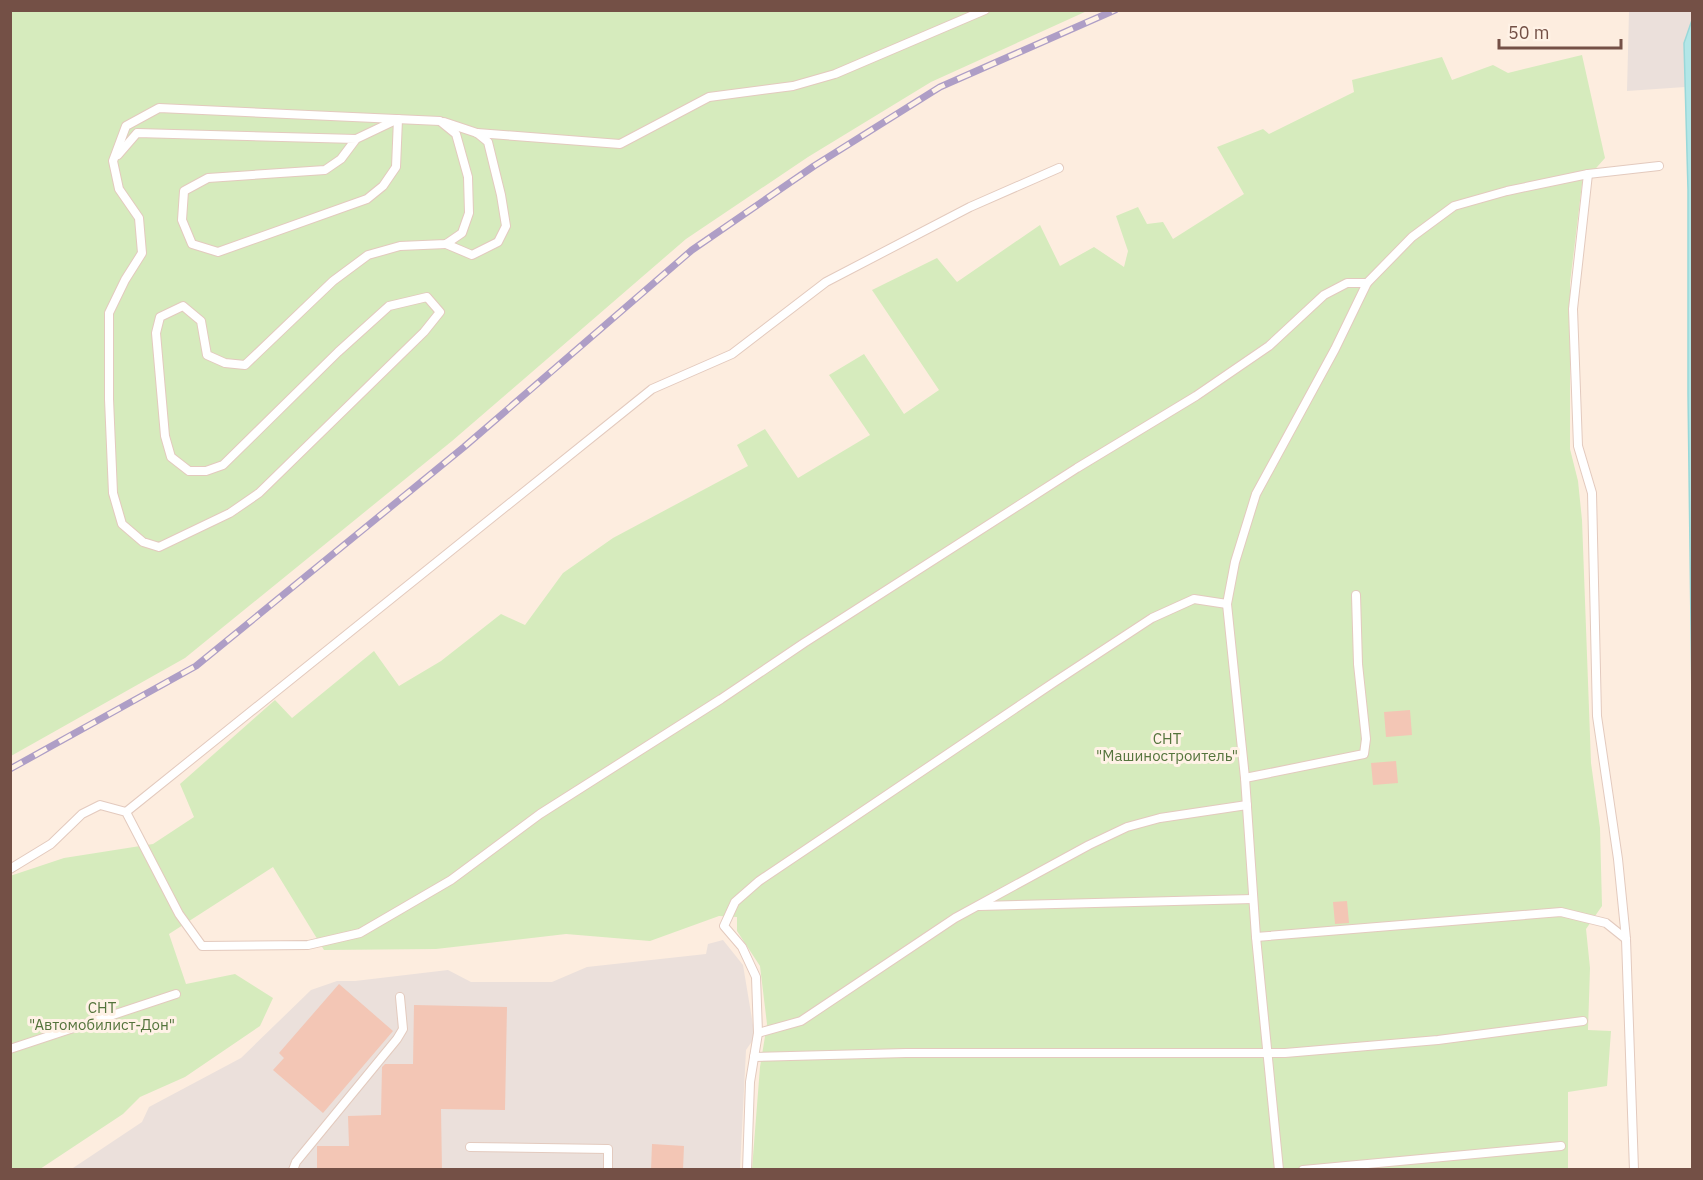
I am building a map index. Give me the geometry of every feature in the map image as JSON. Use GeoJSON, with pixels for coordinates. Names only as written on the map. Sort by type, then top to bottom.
{"type":"FeatureCollection","features":[{"type":"Feature","properties":{"kind":"lane"},"geometry":{"type":"LineString","coordinates":[[477,133],[488,142],[501,195],[506,226],[498,242],[472,255],[446,244],[400,246],[368,255],[333,280],[245,365],[225,363],[207,355],[201,321],[183,306],[160,317],[156,333],[165,436],[171,457],[189,471],[206,471],[224,465],[338,352],[389,306],[427,297],[440,312],[424,332],[259,493],[230,513],[159,548],[143,542],[122,524],[114,493],[110,399],[110,313],[125,280],[142,253],[140,218],[119,189],[113,161],[126,126],[159,108],[440,121],[477,133],[620,144],[709,97],[793,86],[835,74],[985,10]]}},
{"type":"Feature","properties":{"kind":"lane"},"geometry":{"type":"LineString","coordinates":[[356,139],[341,159],[325,170],[208,178],[184,191],[183,220],[192,244],[218,252],[367,199],[383,186],[396,167],[398,119]]}},
{"type":"Feature","properties":{"kind":"lane"},"geometry":{"type":"LineString","coordinates":[[113,161],[137,133],[356,139],[398,119]]}},
{"type":"Feature","properties":{"kind":"lane"},"geometry":{"type":"LineString","coordinates":[[440,121],[456,134],[468,177],[469,213],[462,233],[446,244]]}},
{"type":"Feature","properties":{"kind":"lane"},"geometry":{"type":"LineString","coordinates":[[1279,1170],[1256,937],[1245,778],[1227,604],[1235,562],[1256,494],[1335,349],[1367,283],[1412,237],[1454,206],[1507,191],[1588,174],[1659,166]]}},
{"type":"Feature","properties":{"kind":"lane"},"geometry":{"type":"LineString","coordinates":[[126,812],[652,389],[732,354],[826,282],[970,207],[1059,168]]}},
{"type":"Feature","properties":{"kind":"lane"},"geometry":{"type":"LineString","coordinates":[[1588,174],[1573,309],[1578,446],[1592,493],[1597,716],[1618,860],[1626,939],[1634,1170]]}},
{"type":"Feature","properties":{"kind":"lane"},"geometry":{"type":"LineString","coordinates":[[10,869],[51,844],[82,814],[100,805],[126,812],[179,914],[202,946],[308,945],[360,933],[451,880],[540,814],[722,699],[813,636],[1067,474],[1196,396],[1269,346],[1324,295],[1347,283],[1367,283]]}},
{"type":"Feature","properties":{"kind":"lane"},"geometry":{"type":"LineString","coordinates":[[1245,778],[1364,754],[1366,739],[1358,664],[1356,595]]}},
{"type":"Feature","properties":{"kind":"lane"},"geometry":{"type":"LineString","coordinates":[[747,1170],[750,1082],[758,1033],[756,977],[742,946],[724,926],[735,902],[759,881],[1152,618],[1194,599],[1227,604]]}},
{"type":"Feature","properties":{"kind":"lane"},"geometry":{"type":"LineString","coordinates":[[758,1033],[801,1021],[955,918],[1089,845],[1127,827],[1160,818],[1247,805]]}},
{"type":"Feature","properties":{"kind":"lane"},"geometry":{"type":"LineString","coordinates":[[977,906],[1253,898]]}},
{"type":"Feature","properties":{"kind":"lane"},"geometry":{"type":"LineString","coordinates":[[1256,937],[1561,912],[1606,923],[1626,939]]}},
{"type":"Feature","properties":{"kind":"lane"},"geometry":{"type":"LineString","coordinates":[[10,1049],[176,994]]}},
{"type":"Feature","properties":{"kind":"lane"},"geometry":{"type":"LineString","coordinates":[[293,1170],[296,1162],[397,1040],[403,1029],[400,997]]}},
{"type":"Feature","properties":{"kind":"lane"},"geometry":{"type":"LineString","coordinates":[[754,1057],[906,1053],[1285,1053],[1438,1040],[1583,1021]]}},
{"type":"Feature","properties":{"kind":"lane"},"geometry":{"type":"LineString","coordinates":[[470,1146],[608,1149],[608,1170]]}},
{"type":"Feature","properties":{"kind":"lane"},"geometry":{"type":"LineString","coordinates":[[1304,1170],[1561,1146]]}},
{"type":"Feature","properties":{"kind":"shaded area"},"geometry":{"type":"Polygon","coordinates":[[[1629,11],[1692,11],[1692,20],[1684,43],[1685,87],[1627,91],[1629,11]]]}},
{"type":"Feature","properties":{"kind":"shaded area"},"geometry":{"type":"Polygon","coordinates":[[[723,940],[743,965],[755,1037],[746,1050],[740,1169],[70,1170],[142,1122],[149,1107],[241,1058],[311,990],[337,981],[448,970],[471,982],[552,982],[587,967],[706,954],[708,944],[723,940]]]}},
{"type":"Feature","properties":{"kind":"green space"},"geometry":{"type":"Polygon","coordinates":[[[11,11],[1087,11],[931,82],[808,157],[686,239],[452,441],[185,658],[11,756],[11,11]]]}},
{"type":"Feature","properties":{"kind":"green space","name":"СНТ \"Машиностроитель\""},"geometry":{"type":"Polygon","coordinates":[[[1582,55],[1605,158],[1582,184],[1570,283],[1570,449],[1578,481],[1582,520],[1591,763],[1600,828],[1602,906],[1586,929],[1590,968],[1588,1030],[1611,1031],[1607,1086],[1568,1092],[1568,1169],[752,1169],[760,1067],[767,1024],[760,966],[737,931],[737,917],[719,916],[650,941],[566,934],[436,949],[324,950],[273,867],[169,934],[186,984],[235,974],[273,998],[260,1026],[185,1077],[140,1097],[123,1114],[40,1169],[11,1169],[10,876],[64,858],[153,844],[194,817],[180,784],[275,700],[292,718],[374,651],[399,686],[441,661],[501,614],[525,625],[563,573],[613,538],[748,466],[737,445],[765,429],[798,478],[870,435],[829,375],[864,354],[904,414],[939,390],[872,290],[937,258],[957,282],[1040,225],[1060,266],[1094,247],[1124,267],[1128,251],[1116,216],[1138,207],[1147,224],[1163,222],[1173,239],[1244,194],[1217,147],[1263,129],[1269,134],[1354,92],[1352,80],[1442,57],[1452,80],[1493,65],[1508,73],[1582,55]]]}},
{"type":"Feature","properties":{"kind":"water"},"geometry":{"type":"Polygon","coordinates":[[[1692,20],[1692,704],[1688,190],[1684,43],[1692,20]]]}},
{"type":"Feature","properties":{"kind":"building"},"geometry":{"type":"Polygon","coordinates":[[[1410,710],[1412,735],[1386,737],[1384,712],[1410,710]]]}},
{"type":"Feature","properties":{"kind":"building"},"geometry":{"type":"Polygon","coordinates":[[[1396,761],[1398,783],[1373,785],[1371,763],[1396,761]]]}},
{"type":"Feature","properties":{"kind":"building"},"geometry":{"type":"Polygon","coordinates":[[[1347,901],[1349,923],[1335,924],[1333,902],[1347,901]]]}},
{"type":"Feature","properties":{"kind":"building"},"geometry":{"type":"Polygon","coordinates":[[[339,984],[393,1031],[323,1113],[273,1070],[284,1058],[279,1053],[339,984]]]}},
{"type":"Feature","properties":{"kind":"building"},"geometry":{"type":"Polygon","coordinates":[[[414,1005],[507,1007],[505,1110],[441,1109],[442,1170],[317,1170],[317,1146],[349,1146],[348,1116],[381,1115],[382,1067],[385,1064],[413,1064],[414,1005]]]}},
{"type":"Feature","properties":{"kind":"building"},"geometry":{"type":"Polygon","coordinates":[[[652,1144],[684,1146],[683,1170],[651,1170],[652,1144]]]}},
{"type":"Feature","properties":{"kind":"railway"},"geometry":{"type":"LineString","coordinates":[[10,769],[196,666],[464,447],[692,250],[814,166],[940,87],[1115,10]]}},
{"type":"Feature","properties":{"kind":"park label","name":"СНТ \"Автомобилист-Дон\""},"geometry":{"type":"Point","coordinates":[102,1016]}}]}
